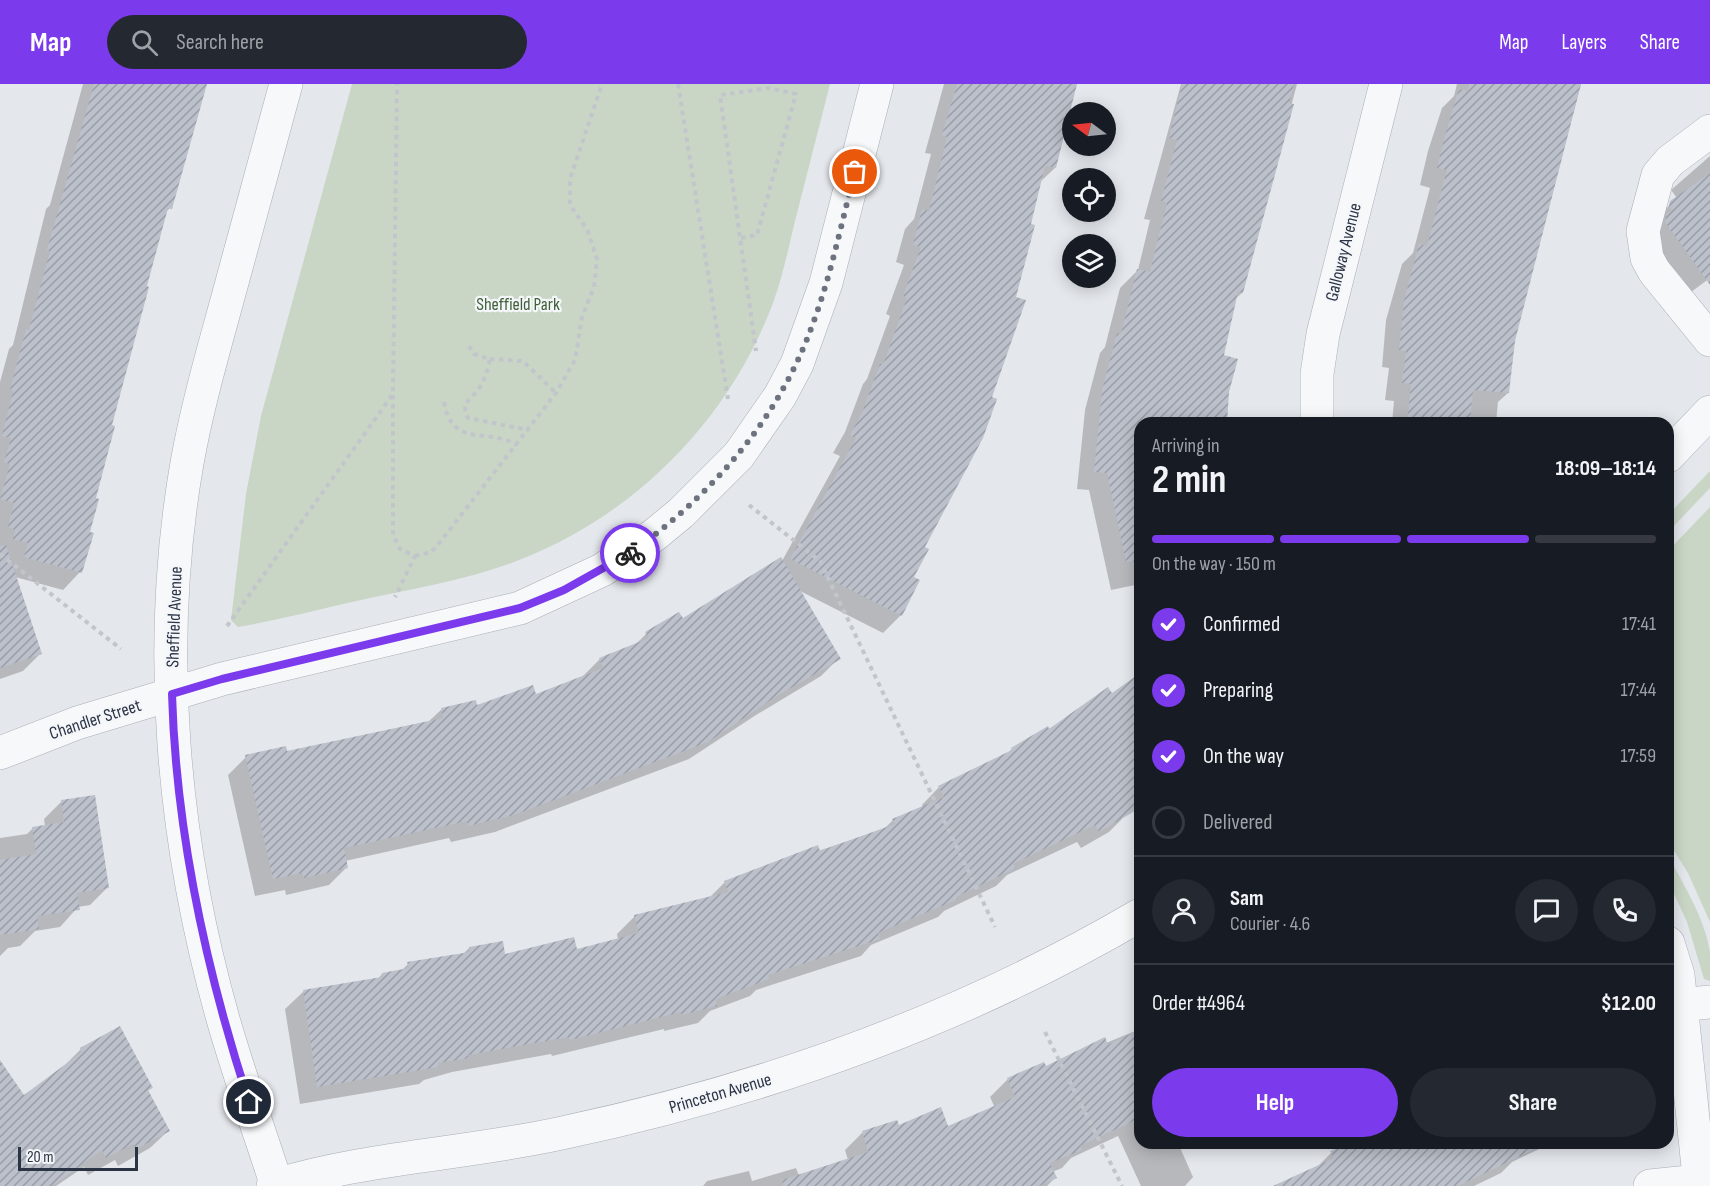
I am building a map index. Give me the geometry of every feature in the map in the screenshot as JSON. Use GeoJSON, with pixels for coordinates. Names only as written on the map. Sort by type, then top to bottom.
{"type":"FeatureCollection","features":[{"type":"Feature","properties":{"kind":"street","name":"Sheffield Avenue"},"geometry":{"type":"LineString","coordinates":[[276,1186],[233,1053],[203,940],[180,813],[172,694],[177,540],[187,462],[204,384],[286,84]]}},
{"type":"Feature","properties":{"kind":"street","name":"Chandler Street"},"geometry":{"type":"LineString","coordinates":[[0,753],[77,723],[222,679],[520,608],[602,570],[631,553],[681,513],[739,454],[780,396],[797,364],[826,283],[877,84]]}},
{"type":"Feature","properties":{"kind":"street","name":"Galloway Avenue"},"geometry":{"type":"LineString","coordinates":[[1317,417],[1317,374],[1323,334],[1386,84]]}},
{"type":"Feature","properties":{"kind":"street"},"geometry":{"type":"LineString","coordinates":[[1710,130],[1670,161],[1658,175],[1643,231],[1647,258],[1654,271],[1710,340]]}},
{"type":"Feature","properties":{"kind":"street"},"geometry":{"type":"LineString","coordinates":[[1674,450],[1710,412]]}},
{"type":"Feature","properties":{"kind":"street","name":"Princeton Avenue"},"geometry":{"type":"LineString","coordinates":[[276,1186],[375,1164],[562,1134],[776,1078],[902,1032],[975,1000],[1081,948],[1134,918]]}},
{"type":"Feature","properties":{"kind":"street"},"geometry":{"type":"LineString","coordinates":[[1650,1186],[1700,1183],[1695,1004],[1678,975],[1674,962]]}},
{"type":"Feature","properties":{"kind":"path"},"geometry":{"type":"LineString","coordinates":[[397,84],[393,535],[400,549],[416,556],[431,552],[437,546],[529,430],[556,393],[575,360],[582,317],[597,274],[595,248],[587,229],[570,205],[568,192],[570,179],[602,84]]}},
{"type":"Feature","properties":{"kind":"path"},"geometry":{"type":"LineString","coordinates":[[678,84],[728,399]]}},
{"type":"Feature","properties":{"kind":"path"},"geometry":{"type":"LineString","coordinates":[[741,238],[757,235],[796,94],[769,88],[720,94],[756,351]]}},
{"type":"Feature","properties":{"kind":"path"},"geometry":{"type":"LineString","coordinates":[[469,346],[474,354],[490,359],[523,361],[556,393]]}},
{"type":"Feature","properties":{"kind":"path"},"geometry":{"type":"LineString","coordinates":[[490,359],[480,388],[467,398],[465,408],[468,418],[529,430]]}},
{"type":"Feature","properties":{"kind":"path"},"geometry":{"type":"LineString","coordinates":[[227,626],[393,394]]}},
{"type":"Feature","properties":{"kind":"path"},"geometry":{"type":"LineString","coordinates":[[444,402],[449,419],[461,431],[475,435],[504,437],[517,445]]}},
{"type":"Feature","properties":{"kind":"path"},"geometry":{"type":"LineString","coordinates":[[749,505],[820,561],[995,927]]}},
{"type":"Feature","properties":{"kind":"path"},"geometry":{"type":"LineString","coordinates":[[0,554],[122,649]]}},
{"type":"Feature","properties":{"kind":"path"},"geometry":{"type":"LineString","coordinates":[[395,597],[416,556]]}},
{"type":"Feature","properties":{"kind":"path"},"geometry":{"type":"LineString","coordinates":[[1045,1032],[1122,1186]]}},
{"type":"Feature","properties":{"kind":"green space","name":"Sheffield Park"},"geometry":{"type":"Polygon","coordinates":[[[352,84],[830,84],[773,303],[755,345],[732,385],[675,457],[641,488],[605,515],[565,539],[524,558],[485,572],[444,582],[238,627],[231,620],[246,494],[261,416],[352,84]]]}},
{"type":"Feature","properties":{"kind":"green space"},"geometry":{"type":"Polygon","coordinates":[[[1710,471],[1710,488],[1674,526],[1674,509],[1710,471]]]}},
{"type":"Feature","properties":{"kind":"green space"},"geometry":{"type":"Polygon","coordinates":[[[1710,507],[1710,922],[1688,873],[1674,851],[1674,545],[1710,507]]]}},
{"type":"Feature","properties":{"kind":"green space"},"geometry":{"type":"Polygon","coordinates":[[[1674,867],[1704,927],[1710,952],[1710,981],[1704,979],[1687,922],[1674,894],[1674,867]]]}},
{"type":"Feature","properties":{"kind":"building"},"geometry":{"type":"Polygon","coordinates":[[[94,84],[207,84],[172,209],[168,208],[147,286],[149,287],[112,425],[115,426],[96,498],[99,499],[90,532],[94,533],[82,573],[24,557],[28,543],[13,539],[15,530],[8,527],[14,503],[0,499],[10,464],[4,462],[11,438],[2,436],[13,391],[10,390],[26,329],[29,330],[50,251],[47,250],[94,84]]]}},
{"type":"Feature","properties":{"kind":"building"},"geometry":{"type":"Polygon","coordinates":[[[957,84],[1077,84],[1072,102],[1062,102],[1062,144],[1056,168],[1045,166],[1031,224],[1035,225],[1016,297],[1026,300],[992,397],[997,399],[983,438],[925,547],[929,549],[914,577],[920,580],[902,616],[790,559],[856,438],[850,435],[862,413],[880,364],[883,365],[907,298],[903,296],[921,247],[913,245],[922,209],[929,211],[947,137],[942,135],[957,84]]]}},
{"type":"Feature","properties":{"kind":"building"},"geometry":{"type":"Polygon","coordinates":[[[1182,84],[1294,84],[1289,103],[1294,104],[1243,293],[1238,292],[1224,355],[1238,359],[1229,392],[1227,417],[1134,417],[1134,561],[1126,562],[1107,473],[1094,472],[1102,391],[1117,333],[1121,334],[1137,269],[1150,272],[1167,203],[1161,201],[1177,140],[1169,138],[1182,84]]]}},
{"type":"Feature","properties":{"kind":"building"},"geometry":{"type":"Polygon","coordinates":[[[1469,84],[1581,84],[1515,341],[1509,393],[1473,390],[1471,417],[1408,417],[1411,384],[1402,383],[1406,351],[1399,350],[1404,301],[1419,244],[1427,246],[1447,170],[1437,168],[1459,89],[1468,91],[1469,84]]]}},
{"type":"Feature","properties":{"kind":"building"},"geometry":{"type":"Polygon","coordinates":[[[1710,173],[1710,285],[1665,222],[1667,214],[1672,210],[1669,206],[1670,201],[1710,173]]]}},
{"type":"Feature","properties":{"kind":"building"},"geometry":{"type":"Polygon","coordinates":[[[6,545],[42,654],[0,668],[0,546],[6,545]]]}},
{"type":"Feature","properties":{"kind":"building"},"geometry":{"type":"Polygon","coordinates":[[[781,557],[841,659],[775,697],[708,742],[514,815],[468,826],[467,821],[344,848],[348,868],[304,878],[302,873],[273,879],[245,755],[286,746],[287,751],[443,718],[441,708],[476,700],[477,705],[533,685],[536,694],[603,668],[599,658],[649,638],[645,632],[679,612],[683,618],[781,557]]]}},
{"type":"Feature","properties":{"kind":"building"},"geometry":{"type":"Polygon","coordinates":[[[1134,677],[1134,812],[1099,832],[1095,825],[1013,864],[1016,868],[956,897],[958,899],[878,933],[880,939],[768,975],[769,979],[716,999],[717,1006],[682,1015],[681,1012],[570,1040],[569,1037],[468,1055],[469,1058],[438,1063],[439,1067],[317,1087],[303,990],[382,977],[382,973],[409,968],[407,962],[470,952],[469,947],[503,941],[505,954],[574,937],[577,949],[639,933],[634,915],[728,892],[724,881],[818,845],[820,851],[895,824],[892,819],[944,797],[938,786],[1012,750],[1011,748],[1048,726],[1049,729],[1108,687],[1112,693],[1134,677]]]}},
{"type":"Feature","properties":{"kind":"building"},"geometry":{"type":"Polygon","coordinates":[[[95,795],[109,888],[77,893],[80,910],[37,916],[39,929],[0,935],[0,860],[36,854],[32,827],[64,822],[61,800],[95,795]]]}},
{"type":"Feature","properties":{"kind":"building"},"geometry":{"type":"Polygon","coordinates":[[[120,1026],[153,1088],[148,1090],[170,1131],[136,1149],[133,1144],[106,1158],[102,1150],[52,1186],[0,1186],[0,1060],[24,1095],[82,1052],[80,1048],[120,1026]]]}},
{"type":"Feature","properties":{"kind":"building"},"geometry":{"type":"Polygon","coordinates":[[[1134,1032],[1134,1121],[1080,1146],[1082,1150],[1050,1163],[1057,1178],[1039,1186],[783,1186],[782,1180],[868,1152],[862,1131],[897,1120],[899,1125],[941,1107],[948,1126],[1015,1097],[1007,1078],[1044,1062],[1046,1066],[1105,1037],[1108,1045],[1134,1032]]]}},
{"type":"Feature","properties":{"kind":"building"},"geometry":{"type":"Polygon","coordinates":[[[1335,1149],[1535,1149],[1458,1186],[1273,1186],[1334,1158],[1330,1151],[1335,1149]]]}},
{"type":"Feature","properties":{"kind":"way so far"},"geometry":{"type":"LineString","coordinates":[[630,553],[681,513],[717,479],[739,454],[780,396],[813,326],[855,172]]}},
{"type":"Feature","properties":{"kind":"route"},"geometry":{"type":"LineString","coordinates":[[249,1102],[222,1016],[203,940],[180,813],[173,744],[172,694],[222,679],[433,631],[520,608],[564,590],[630,553]]}}]}
